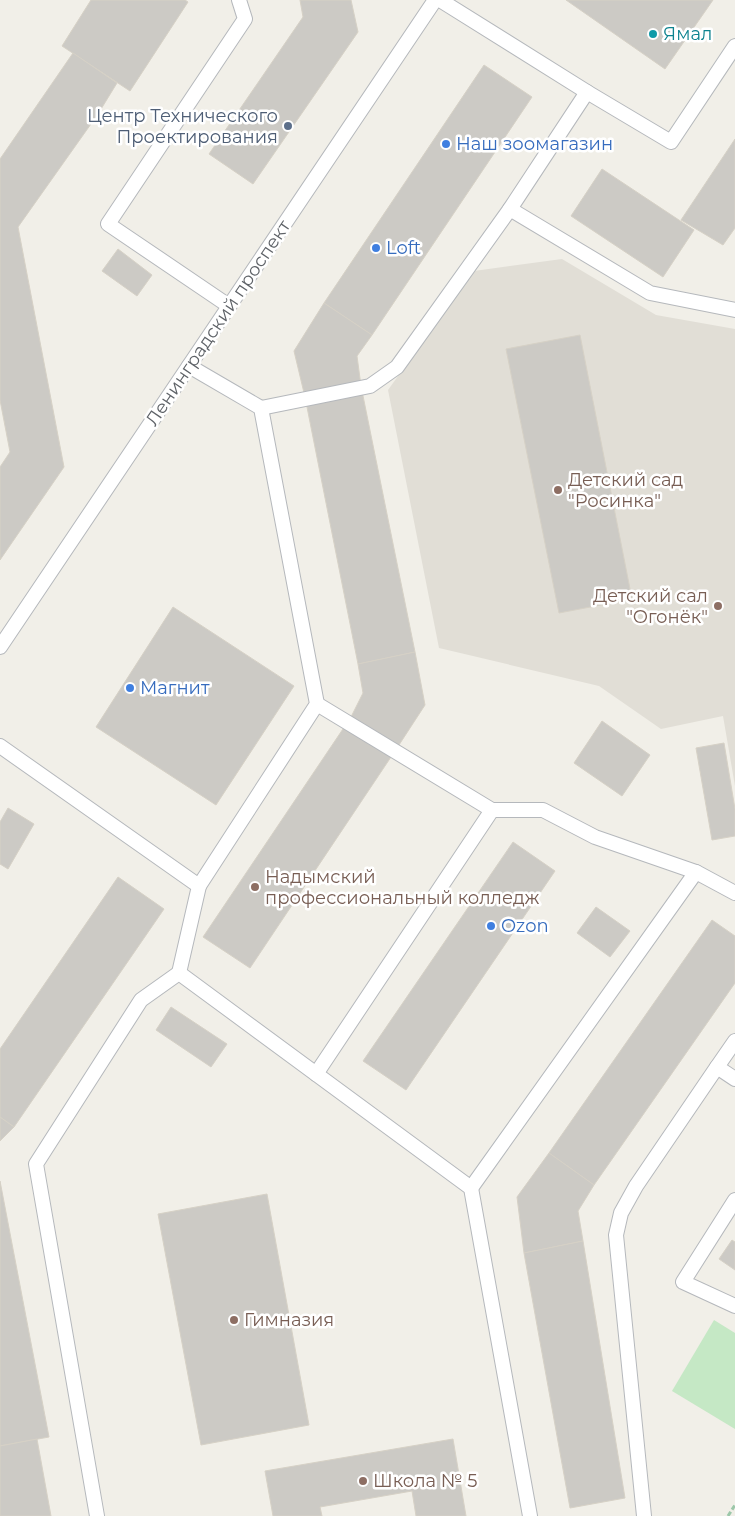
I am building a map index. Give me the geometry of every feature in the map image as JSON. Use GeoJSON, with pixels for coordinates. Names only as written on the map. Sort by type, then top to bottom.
{"type":"FeatureCollection","features":[{"type":"Feature","properties":{"kind":"lane"},"geometry":{"type":"LineString","coordinates":[[229,306],[108,224],[245,19],[239,0]]}},
{"type":"Feature","properties":{"kind":"lane","name":"Ленинградский проспект"},"geometry":{"type":"LineString","coordinates":[[0,647],[435,0]]}},
{"type":"Feature","properties":{"kind":"lane"},"geometry":{"type":"LineString","coordinates":[[440,0],[671,142],[735,46]]}},
{"type":"Feature","properties":{"kind":"lane"},"geometry":{"type":"LineString","coordinates":[[189,366],[261,408],[370,386],[397,367],[510,209],[587,92]]}},
{"type":"Feature","properties":{"kind":"lane"},"geometry":{"type":"LineString","coordinates":[[510,209],[650,293],[735,310]]}},
{"type":"Feature","properties":{"kind":"lane"},"geometry":{"type":"LineString","coordinates":[[97,1516],[36,1164],[140,1000],[179,973],[198,886],[317,704],[261,408]]}},
{"type":"Feature","properties":{"kind":"lane"},"geometry":{"type":"LineString","coordinates":[[317,704],[492,810],[543,810],[594,836],[696,872],[735,893]]}},
{"type":"Feature","properties":{"kind":"lane"},"geometry":{"type":"LineString","coordinates":[[0,746],[198,886]]}},
{"type":"Feature","properties":{"kind":"lane"},"geometry":{"type":"LineString","coordinates":[[316,1074],[492,810]]}},
{"type":"Feature","properties":{"kind":"lane"},"geometry":{"type":"LineString","coordinates":[[470,1188],[696,872]]}},
{"type":"Feature","properties":{"kind":"lane"},"geometry":{"type":"LineString","coordinates":[[179,973],[470,1188],[530,1516]]}},
{"type":"Feature","properties":{"kind":"lane"},"geometry":{"type":"LineString","coordinates":[[644,1516],[616,1235],[621,1213],[636,1186],[735,1041]]}},
{"type":"Feature","properties":{"kind":"lane"},"geometry":{"type":"LineString","coordinates":[[717,1067],[735,1079]]}},
{"type":"Feature","properties":{"kind":"lane"},"geometry":{"type":"LineString","coordinates":[[735,1200],[683,1282],[735,1306]]}},
{"type":"Feature","properties":{"kind":"path"},"geometry":{"type":"LineString","coordinates":[[728,1516],[735,1505]]}},
{"type":"Feature","properties":{"kind":"shaded area","name":"Детский сад \"Росинка\""},"geometry":{"type":"Polygon","coordinates":[[[562,259],[656,315],[735,329],[735,786],[723,716],[661,729],[599,686],[439,648],[388,390],[474,271],[562,259]]]}},
{"type":"Feature","properties":{"kind":"green space"},"geometry":{"type":"Polygon","coordinates":[[[714,1320],[735,1333],[735,1429],[672,1391],[714,1320]]]}},
{"type":"Feature","properties":{"kind":"building"},"geometry":{"type":"Polygon","coordinates":[[[91,0],[185,0],[188,2],[130,91],[62,46],[91,0]]]}},
{"type":"Feature","properties":{"kind":"building"},"geometry":{"type":"Polygon","coordinates":[[[300,0],[351,0],[358,32],[253,184],[209,154],[303,17],[300,0]]]}},
{"type":"Feature","properties":{"kind":"building","name":"Ямал"},"geometry":{"type":"Polygon","coordinates":[[[566,0],[713,0],[665,69],[566,0]]]}},
{"type":"Feature","properties":{"kind":"building"},"geometry":{"type":"Polygon","coordinates":[[[73,53],[117,83],[98,114],[18,227],[64,467],[0,560],[0,467],[10,452],[0,400],[0,159],[73,53]]]}},
{"type":"Feature","properties":{"kind":"building"},"geometry":{"type":"Polygon","coordinates":[[[484,65],[532,97],[372,335],[324,303],[484,65]]]}},
{"type":"Feature","properties":{"kind":"building"},"geometry":{"type":"Polygon","coordinates":[[[735,139],[735,228],[723,245],[681,220],[735,139]]]}},
{"type":"Feature","properties":{"kind":"building"},"geometry":{"type":"Polygon","coordinates":[[[602,169],[694,230],[663,277],[571,216],[602,169]]]}},
{"type":"Feature","properties":{"kind":"building"},"geometry":{"type":"Polygon","coordinates":[[[118,249],[152,275],[137,296],[102,271],[118,249]]]}},
{"type":"Feature","properties":{"kind":"building"},"geometry":{"type":"Polygon","coordinates":[[[324,303],[372,335],[357,356],[361,386],[305,397],[294,351],[324,303]]]}},
{"type":"Feature","properties":{"kind":"building"},"geometry":{"type":"Polygon","coordinates":[[[580,335],[632,599],[559,613],[506,349],[580,335]]]}},
{"type":"Feature","properties":{"kind":"building"},"geometry":{"type":"Polygon","coordinates":[[[361,386],[415,652],[358,664],[305,397],[361,386]]]}},
{"type":"Feature","properties":{"kind":"building"},"geometry":{"type":"Polygon","coordinates":[[[173,607],[294,686],[216,805],[96,727],[173,607]]]}},
{"type":"Feature","properties":{"kind":"building"},"geometry":{"type":"Polygon","coordinates":[[[415,652],[425,705],[397,748],[351,717],[363,693],[358,664],[415,652]]]}},
{"type":"Feature","properties":{"kind":"building"},"geometry":{"type":"Polygon","coordinates":[[[351,717],[397,748],[250,968],[203,937],[351,717]]]}},
{"type":"Feature","properties":{"kind":"building"},"geometry":{"type":"Polygon","coordinates":[[[602,721],[650,755],[622,796],[574,763],[602,721]]]}},
{"type":"Feature","properties":{"kind":"building"},"geometry":{"type":"Polygon","coordinates":[[[724,743],[735,809],[735,836],[712,840],[696,748],[724,743]]]}},
{"type":"Feature","properties":{"kind":"building"},"geometry":{"type":"Polygon","coordinates":[[[8,808],[34,824],[8,869],[0,864],[0,822],[8,808]]]}},
{"type":"Feature","properties":{"kind":"building"},"geometry":{"type":"Polygon","coordinates":[[[513,842],[555,871],[406,1090],[363,1061],[513,842]]]}},
{"type":"Feature","properties":{"kind":"building"},"geometry":{"type":"Polygon","coordinates":[[[118,877],[164,909],[14,1127],[0,1117],[0,1049],[118,877]]]}},
{"type":"Feature","properties":{"kind":"building"},"geometry":{"type":"Polygon","coordinates":[[[596,907],[630,931],[610,957],[577,933],[596,907]]]}},
{"type":"Feature","properties":{"kind":"building"},"geometry":{"type":"Polygon","coordinates":[[[712,920],[735,936],[735,983],[594,1185],[549,1153],[712,920]]]}},
{"type":"Feature","properties":{"kind":"building"},"geometry":{"type":"Polygon","coordinates":[[[171,1007],[227,1044],[211,1067],[156,1030],[171,1007]]]}},
{"type":"Feature","properties":{"kind":"building"},"geometry":{"type":"Polygon","coordinates":[[[0,1117],[14,1127],[0,1141],[0,1117]]]}},
{"type":"Feature","properties":{"kind":"building"},"geometry":{"type":"Polygon","coordinates":[[[549,1153],[594,1185],[578,1211],[583,1241],[524,1253],[517,1197],[549,1153]]]}},
{"type":"Feature","properties":{"kind":"building"},"geometry":{"type":"Polygon","coordinates":[[[0,1181],[49,1437],[0,1446],[0,1181]]]}},
{"type":"Feature","properties":{"kind":"building","name":"Гимназия"},"geometry":{"type":"Polygon","coordinates":[[[267,1194],[309,1425],[201,1445],[158,1214],[267,1194]]]}},
{"type":"Feature","properties":{"kind":"building"},"geometry":{"type":"Polygon","coordinates":[[[732,1240],[735,1242],[735,1270],[719,1259],[732,1240]]]}},
{"type":"Feature","properties":{"kind":"building"},"geometry":{"type":"Polygon","coordinates":[[[583,1241],[625,1498],[570,1508],[524,1253],[583,1241]]]}},
{"type":"Feature","properties":{"kind":"building"},"geometry":{"type":"Polygon","coordinates":[[[37,1439],[51,1516],[0,1516],[0,1446],[37,1439]]]}},
{"type":"Feature","properties":{"kind":"building","name":"Школа № 5"},"geometry":{"type":"Polygon","coordinates":[[[453,1439],[466,1516],[416,1516],[412,1491],[320,1507],[322,1516],[273,1516],[265,1471],[453,1439]]]}},
{"type":"Feature","properties":{"kind":"place","name":"Ямал"},"geometry":{"type":"Point","coordinates":[653,34]}},
{"type":"Feature","properties":{"kind":"place","name":"Центр Технического Проектирования"},"geometry":{"type":"Point","coordinates":[288,126]}},
{"type":"Feature","properties":{"kind":"place","name":"Наш зоомагазин"},"geometry":{"type":"Point","coordinates":[446,144]}},
{"type":"Feature","properties":{"kind":"place","name":"Loft"},"geometry":{"type":"Point","coordinates":[376,248]}},
{"type":"Feature","properties":{"kind":"place","name":"Детский сад \"Росинка\""},"geometry":{"type":"Point","coordinates":[558,490]}},
{"type":"Feature","properties":{"kind":"place","name":"Детский сал \"Огонёк\""},"geometry":{"type":"Point","coordinates":[718,606]}},
{"type":"Feature","properties":{"kind":"place","name":"Магнит"},"geometry":{"type":"Point","coordinates":[130,688]}},
{"type":"Feature","properties":{"kind":"place","name":"Надымский профессиональный колледж"},"geometry":{"type":"Point","coordinates":[255,887]}},
{"type":"Feature","properties":{"kind":"place","name":"Ozon"},"geometry":{"type":"Point","coordinates":[491,926]}},
{"type":"Feature","properties":{"kind":"place","name":"Гимназия"},"geometry":{"type":"Point","coordinates":[234,1320]}},
{"type":"Feature","properties":{"kind":"place","name":"Школа № 5"},"geometry":{"type":"Point","coordinates":[363,1481]}}]}
